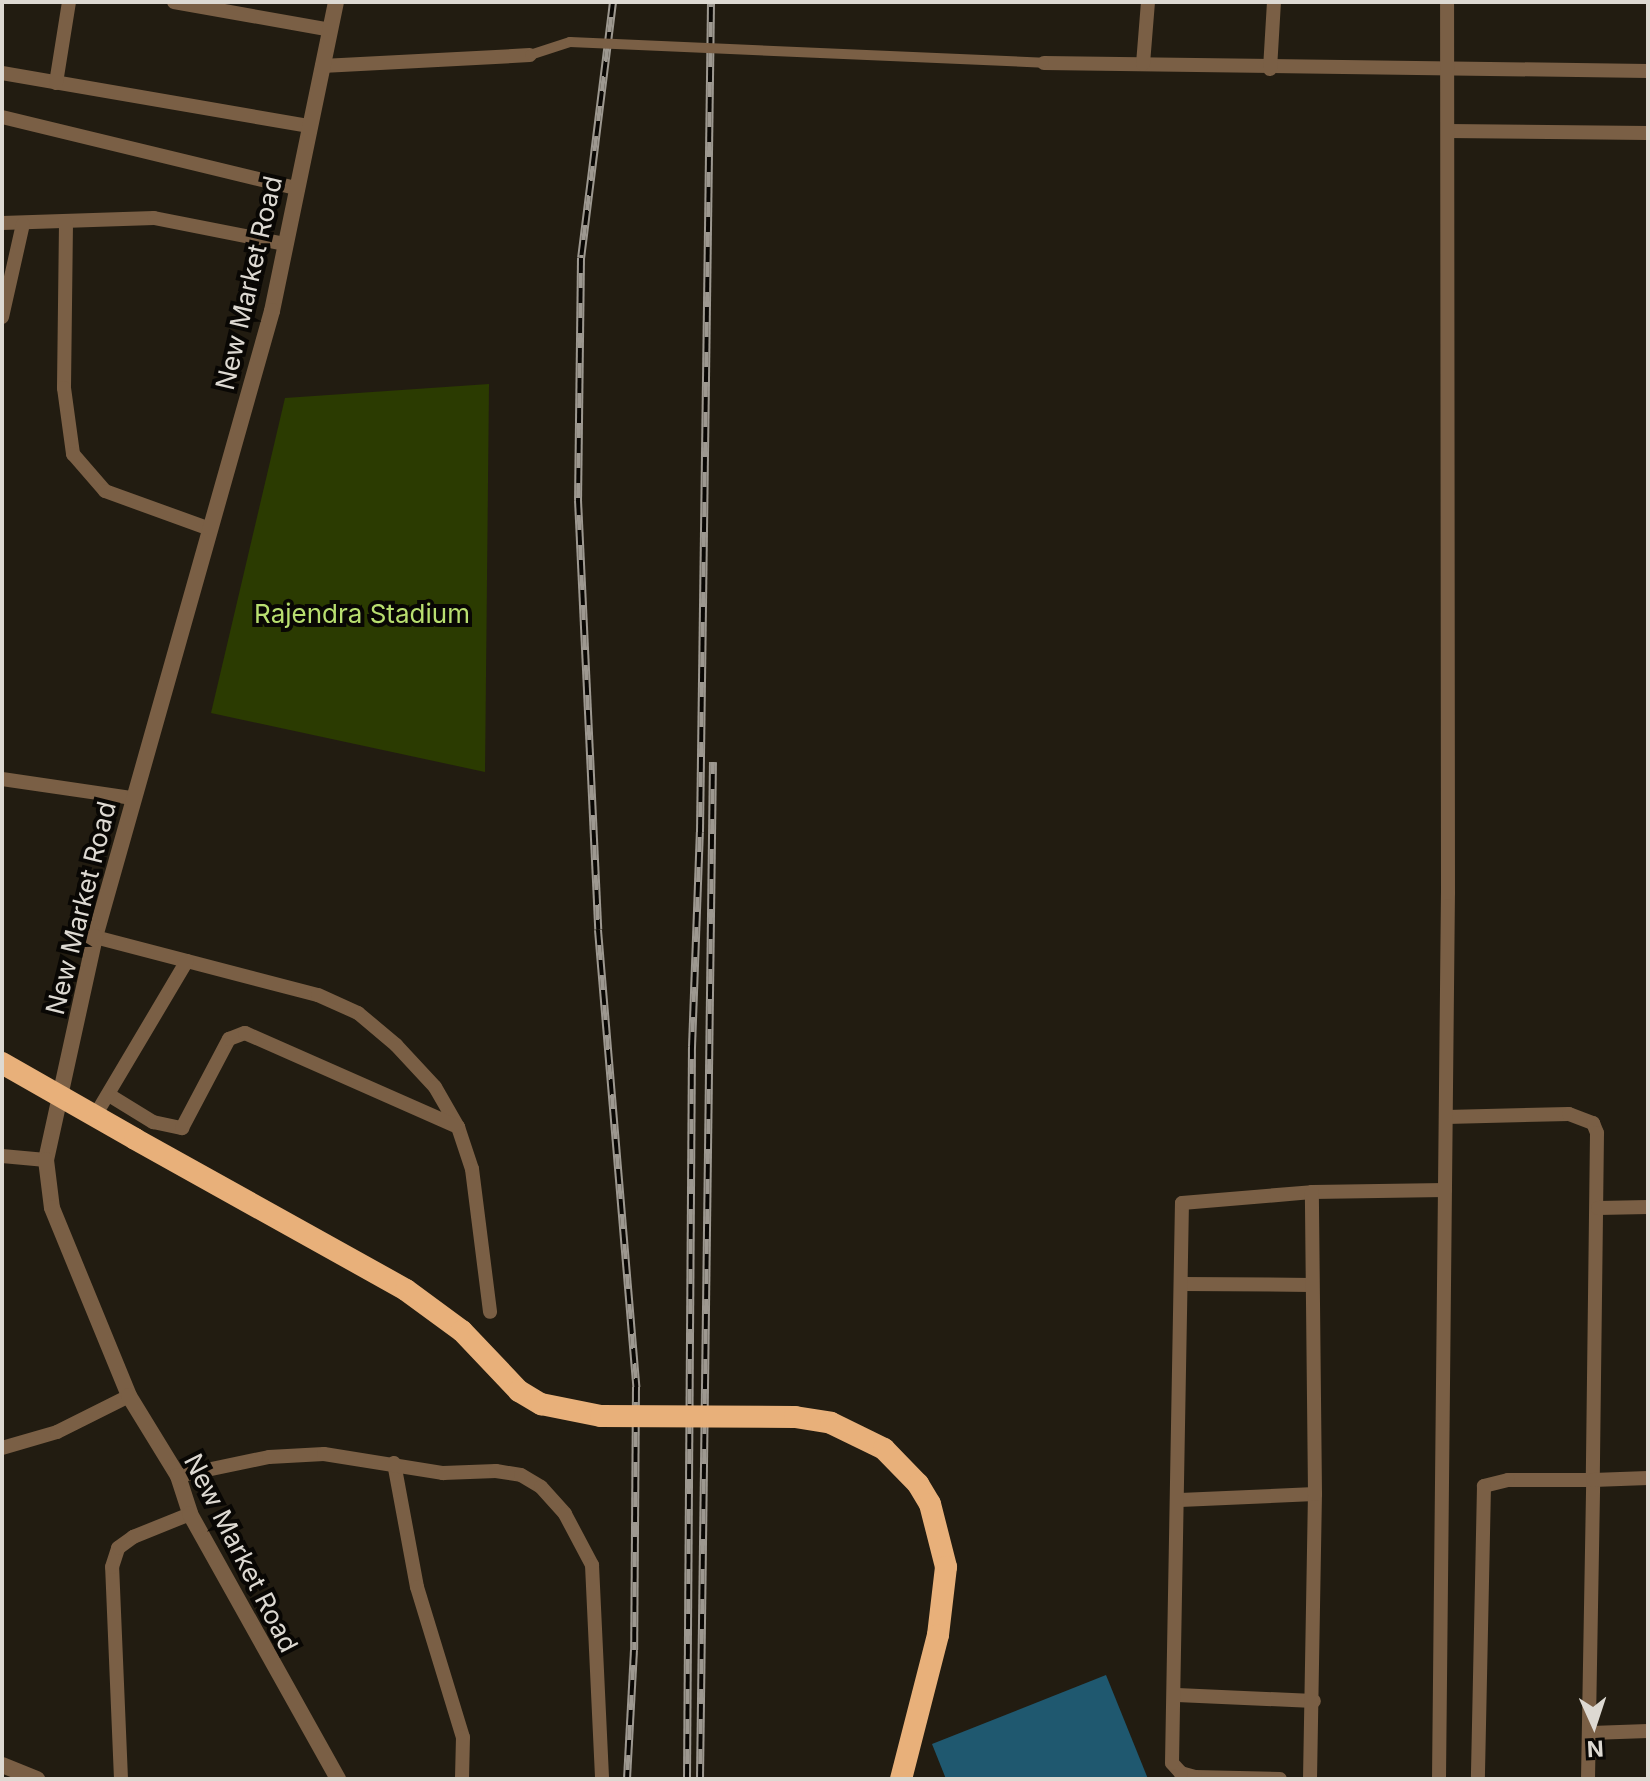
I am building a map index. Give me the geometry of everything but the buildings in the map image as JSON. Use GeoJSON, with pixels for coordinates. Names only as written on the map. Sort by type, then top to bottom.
{"type":"FeatureCollection","features":[{"type":"Feature","properties":{"kind":"highway"},"geometry":{"type":"LineString","coordinates":[[2,1063],[406,1290],[462,1331],[519,1391],[541,1404],[601,1416],[795,1417],[831,1423],[884,1449],[930,1504],[946,1567],[938,1635],[901,1779]]}},
{"type":"Feature","properties":{"kind":"street"},"geometry":{"type":"LineString","coordinates":[[56,83],[69,2]]}},
{"type":"Feature","properties":{"kind":"street"},"geometry":{"type":"LineString","coordinates":[[174,2],[331,30]]}},
{"type":"Feature","properties":{"kind":"street","name":"New Market Road"},"geometry":{"type":"LineString","coordinates":[[336,2],[272,311],[95,937],[46,1160],[52,1208],[129,1396],[178,1476],[190,1514],[338,1779]]}},
{"type":"Feature","properties":{"kind":"street"},"geometry":{"type":"LineString","coordinates":[[1143,64],[1148,2]]}},
{"type":"Feature","properties":{"kind":"street"},"geometry":{"type":"LineString","coordinates":[[1270,69],[1274,2]]}},
{"type":"Feature","properties":{"kind":"street"},"geometry":{"type":"LineString","coordinates":[[1439,1779],[1446,1117],[1447,2]]}},
{"type":"Feature","properties":{"kind":"street"},"geometry":{"type":"LineString","coordinates":[[322,66],[530,55],[570,42],[1044,63],[1448,72],[1648,71]]}},
{"type":"Feature","properties":{"kind":"street"},"geometry":{"type":"LineString","coordinates":[[2,73],[309,126]]}},
{"type":"Feature","properties":{"kind":"street"},"geometry":{"type":"LineString","coordinates":[[2,117],[296,188]]}},
{"type":"Feature","properties":{"kind":"street"},"geometry":{"type":"LineString","coordinates":[[1448,131],[1648,133]]}},
{"type":"Feature","properties":{"kind":"street"},"geometry":{"type":"LineString","coordinates":[[2,223],[154,218],[285,244]]}},
{"type":"Feature","properties":{"kind":"street"},"geometry":{"type":"LineString","coordinates":[[66,223],[64,388],[73,454],[105,491],[210,529]]}},
{"type":"Feature","properties":{"kind":"street"},"geometry":{"type":"LineString","coordinates":[[2,317],[23,224]]}},
{"type":"Feature","properties":{"kind":"street"},"geometry":{"type":"LineString","coordinates":[[2,779],[133,798]]}},
{"type":"Feature","properties":{"kind":"street"},"geometry":{"type":"LineString","coordinates":[[95,937],[318,995],[358,1013],[435,1087],[458,1127],[472,1169],[490,1312]]}},
{"type":"Feature","properties":{"kind":"street"},"geometry":{"type":"LineString","coordinates":[[96,1114],[187,961]]}},
{"type":"Feature","properties":{"kind":"street"},"geometry":{"type":"LineString","coordinates":[[109,1095],[153,1122],[182,1128],[229,1039],[245,1033],[458,1127]]}},
{"type":"Feature","properties":{"kind":"street"},"geometry":{"type":"LineString","coordinates":[[1446,1117],[1584,1117],[1597,1133],[1588,1779]]}},
{"type":"Feature","properties":{"kind":"street"},"geometry":{"type":"LineString","coordinates":[[2,1156],[46,1160]]}},
{"type":"Feature","properties":{"kind":"street"},"geometry":{"type":"LineString","coordinates":[[1280,1779],[1181,1773],[1172,1763],[1177,1695],[1182,1203],[1312,1192],[1445,1190]]}},
{"type":"Feature","properties":{"kind":"street"},"geometry":{"type":"LineString","coordinates":[[1310,1779],[1314,1701],[1315,1494],[1312,1192]]}},
{"type":"Feature","properties":{"kind":"street"},"geometry":{"type":"LineString","coordinates":[[1598,1208],[1648,1207]]}},
{"type":"Feature","properties":{"kind":"street"},"geometry":{"type":"LineString","coordinates":[[1183,1284],[1311,1285]]}},
{"type":"Feature","properties":{"kind":"street"},"geometry":{"type":"LineString","coordinates":[[2,1448],[57,1432],[129,1396]]}},
{"type":"Feature","properties":{"kind":"street"},"geometry":{"type":"LineString","coordinates":[[178,1476],[297,1454],[394,1463],[443,1473],[521,1475],[565,1514],[592,1565],[598,1599],[602,1779]]}},
{"type":"Feature","properties":{"kind":"street"},"geometry":{"type":"LineString","coordinates":[[394,1463],[417,1587],[463,1737],[462,1779]]}},
{"type":"Feature","properties":{"kind":"street"},"geometry":{"type":"LineString","coordinates":[[1478,1779],[1484,1486],[1508,1480],[1648,1478]]}},
{"type":"Feature","properties":{"kind":"street"},"geometry":{"type":"LineString","coordinates":[[1180,1500],[1315,1494]]}},
{"type":"Feature","properties":{"kind":"street"},"geometry":{"type":"LineString","coordinates":[[121,1779],[112,1567],[118,1548],[133,1537],[190,1514]]}},
{"type":"Feature","properties":{"kind":"street"},"geometry":{"type":"LineString","coordinates":[[1177,1695],[1314,1701]]}},
{"type":"Feature","properties":{"kind":"street"},"geometry":{"type":"LineString","coordinates":[[1591,1733],[1648,1731]]}},
{"type":"Feature","properties":{"kind":"street"},"geometry":{"type":"LineString","coordinates":[[3,1766],[37,1779]]}},
{"type":"Feature","properties":{"kind":"green space","name":"Rajendra Stadium"},"geometry":{"type":"Polygon","coordinates":[[[489,384],[485,772],[211,713],[285,398],[489,384]]]}},
{"type":"Feature","properties":{"kind":"water"},"geometry":{"type":"Polygon","coordinates":[[[1106,1675],[1148,1779],[946,1779],[932,1744],[1106,1675]]]}},
{"type":"Feature","properties":{"kind":"railway"},"geometry":{"type":"LineString","coordinates":[[613,2],[581,258],[578,500],[598,930],[636,1387],[634,1650],[627,1779]]}},
{"type":"Feature","properties":{"kind":"railway"},"geometry":{"type":"LineString","coordinates":[[687,1779],[692,1047],[700,832],[711,2]]}},
{"type":"Feature","properties":{"kind":"railway"},"geometry":{"type":"LineString","coordinates":[[700,1779],[713,762]]}}]}
